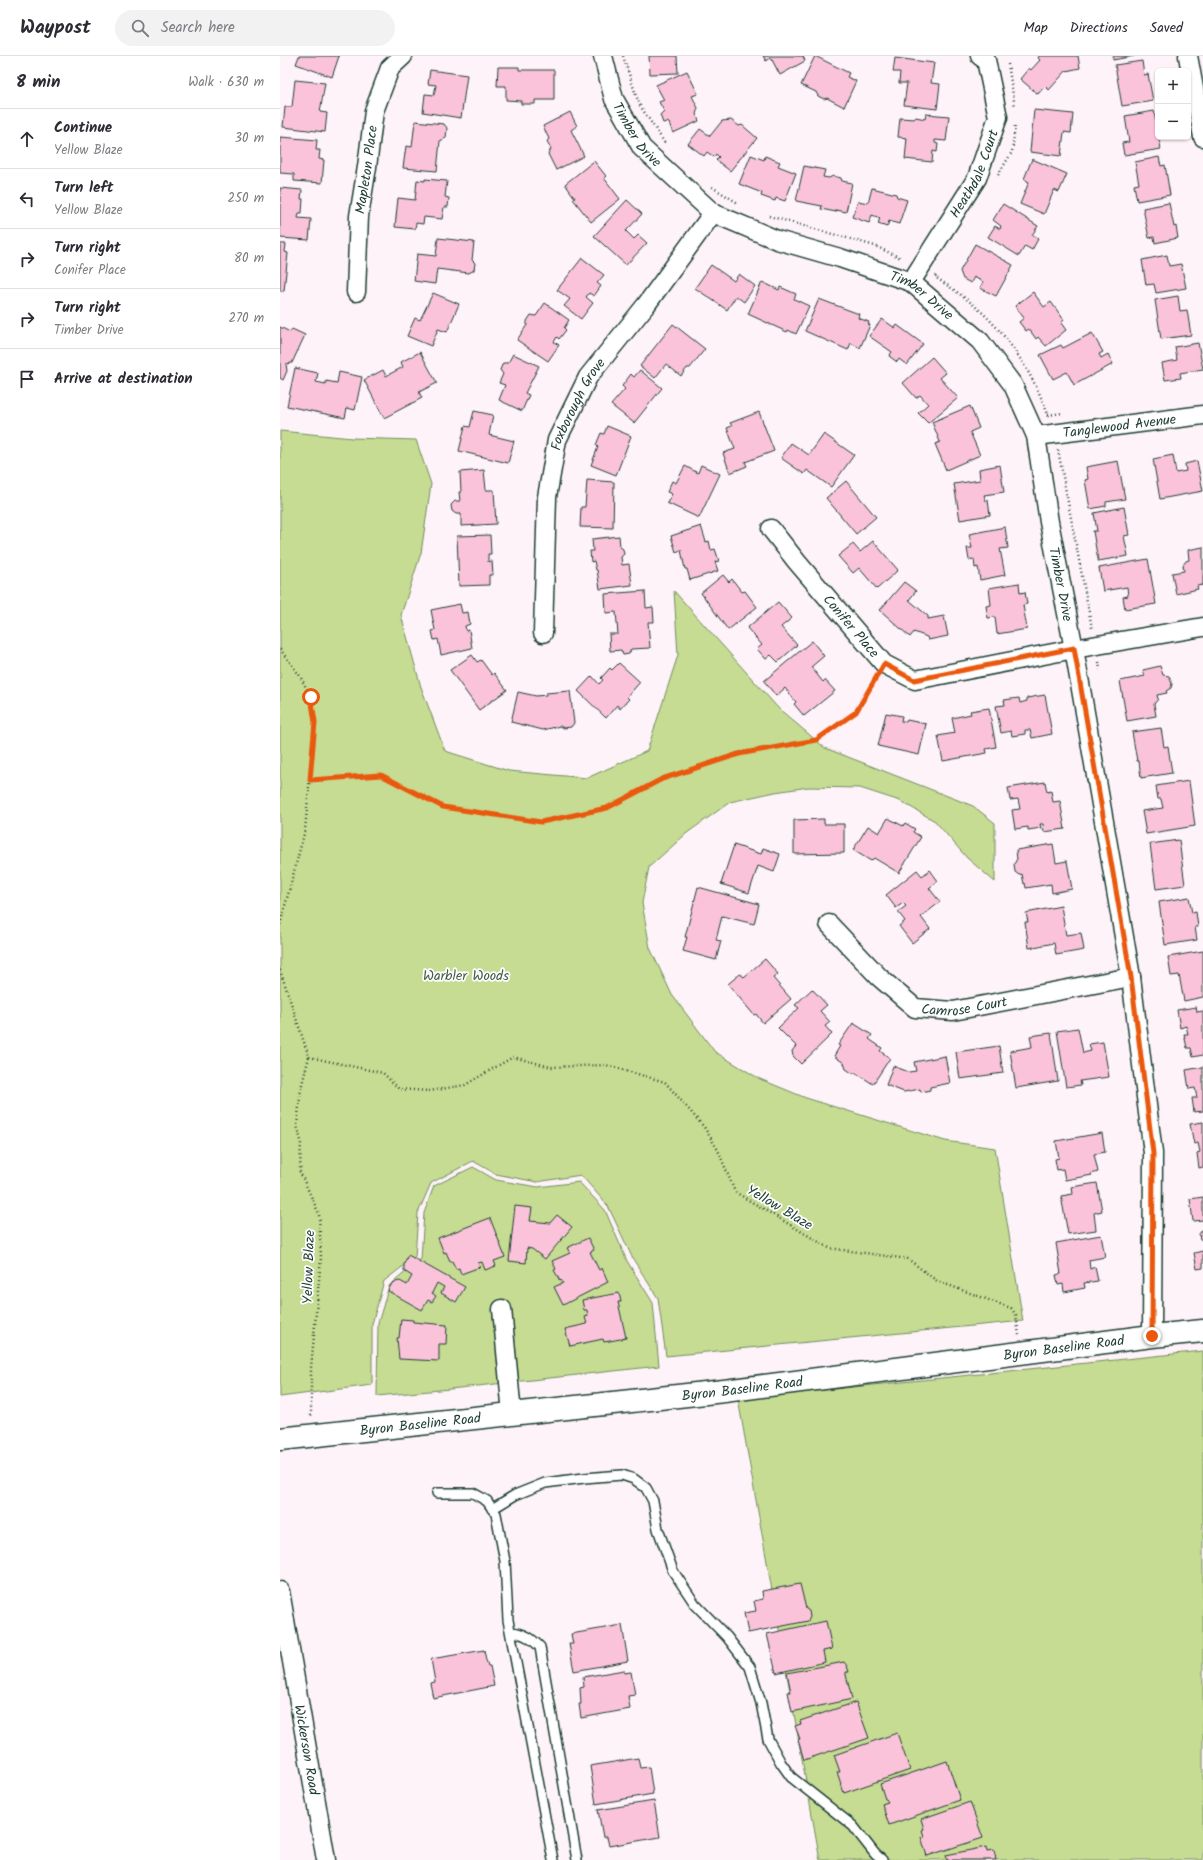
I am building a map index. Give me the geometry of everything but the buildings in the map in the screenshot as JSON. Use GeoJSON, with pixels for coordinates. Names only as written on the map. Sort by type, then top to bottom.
{"type":"FeatureCollection","features":[{"type":"Feature","properties":{"kind":"main road","name":"Byron Baseline Road"},"geometry":{"type":"LineString","coordinates":[[280,1438],[724,1391],[1152,1336],[1203,1331]]}},
{"type":"Feature","properties":{"kind":"street","name":"Mapleton Place"},"geometry":{"type":"LineString","coordinates":[[356,292],[359,216],[374,111],[390,68],[403,56]]}},
{"type":"Feature","properties":{"kind":"street","name":"Timber Drive"},"geometry":{"type":"LineString","coordinates":[[603,56],[614,98],[642,148],[713,213],[777,240],[840,258],[922,276],[980,341],[1013,386],[1045,435],[1049,522],[1074,648],[1131,977],[1153,1153],[1152,1336]]}},
{"type":"Feature","properties":{"kind":"street"},"geometry":{"type":"LineString","coordinates":[[1188,56],[1203,137]]}},
{"type":"Feature","properties":{"kind":"street","name":"Heathdale Court"},"geometry":{"type":"LineString","coordinates":[[922,276],[977,178],[998,117],[985,57]]}},
{"type":"Feature","properties":{"kind":"street","name":"Foxborough Grove"},"geometry":{"type":"LineString","coordinates":[[543,634],[547,497],[557,440],[588,377],[646,305],[713,213]]}},
{"type":"Feature","properties":{"kind":"street","name":"Tanglewood Avenue"},"geometry":{"type":"LineString","coordinates":[[1045,435],[1203,415]]}},
{"type":"Feature","properties":{"kind":"street","name":"Conifer Place"},"geometry":{"type":"LineString","coordinates":[[771,528],[797,562],[884,664],[914,680],[1074,648],[1203,628]]}},
{"type":"Feature","properties":{"kind":"street","name":"Camrose Court"},"geometry":{"type":"LineString","coordinates":[[829,924],[879,977],[915,1008],[953,1011],[1131,977]]}},
{"type":"Feature","properties":{"kind":"street"},"geometry":{"type":"LineString","coordinates":[[502,1309],[512,1414]]}},
{"type":"Feature","properties":{"kind":"street","name":"Wickerson Road"},"geometry":{"type":"LineString","coordinates":[[280,1591],[326,1860]]}},
{"type":"Feature","properties":{"kind":"lane"},"geometry":{"type":"LineString","coordinates":[[492,1509],[515,1495],[545,1483],[622,1475],[634,1479],[646,1488],[653,1501],[658,1529],[673,1570],[694,1604],[726,1637],[750,1667],[761,1703],[768,1739],[781,1763],[791,1777],[853,1826],[875,1854],[882,1860]]}},
{"type":"Feature","properties":{"kind":"lane"},"geometry":{"type":"LineString","coordinates":[[437,1493],[473,1493],[487,1501],[496,1514],[505,1561],[511,1632],[553,1860]]}},
{"type":"Feature","properties":{"kind":"lane"},"geometry":{"type":"LineString","coordinates":[[511,1632],[519,1632],[530,1637],[540,1647],[577,1860]]}},
{"type":"Feature","properties":{"kind":"path"},"geometry":{"type":"LineString","coordinates":[[623,56],[639,104],[660,137],[669,148]]}},
{"type":"Feature","properties":{"kind":"path"},"geometry":{"type":"LineString","coordinates":[[1008,64],[1016,112]]}},
{"type":"Feature","properties":{"kind":"path"},"geometry":{"type":"LineString","coordinates":[[996,179],[1012,152],[1016,119]]}},
{"type":"Feature","properties":{"kind":"path"},"geometry":{"type":"LineString","coordinates":[[711,186],[741,205]]}},
{"type":"Feature","properties":{"kind":"path"},"geometry":{"type":"LineString","coordinates":[[766,215],[875,246],[922,276],[970,302],[997,328],[1026,366],[1048,415],[1045,435],[1058,450],[1100,670]]}},
{"type":"Feature","properties":{"kind":"path"},"geometry":{"type":"LineString","coordinates":[[922,276],[939,271]]}},
{"type":"Feature","properties":{"kind":"path"},"geometry":{"type":"LineString","coordinates":[[280,649],[300,676],[311,697],[315,722],[305,830],[280,925]]}},
{"type":"Feature","properties":{"kind":"path"},"geometry":{"type":"LineString","coordinates":[[310,780],[381,775],[443,807],[541,822],[607,808],[662,779],[739,754],[816,740],[856,712],[884,664]]}},
{"type":"Feature","properties":{"kind":"path"},"geometry":{"type":"LineString","coordinates":[[280,970],[309,1057]]}},
{"type":"Feature","properties":{"kind":"path","name":"Yellow Blaze"},"geometry":{"type":"LineString","coordinates":[[311,1435],[311,1368],[316,1322],[320,1250],[319,1214],[300,1172],[301,1141],[297,1125],[300,1096],[309,1057],[384,1073],[399,1089],[422,1091],[465,1085],[513,1058],[551,1067],[606,1065],[665,1082],[704,1127],[718,1150],[736,1192],[829,1248],[908,1259],[937,1281],[1011,1308],[1016,1315],[1019,1339]]}},
{"type":"Feature","properties":{"kind":"green space","name":"Warbler Woods"},"geometry":{"type":"Polygon","coordinates":[[[280,431],[352,438],[416,440],[431,484],[421,553],[401,615],[421,687],[445,751],[509,771],[587,778],[647,751],[678,655],[674,591],[778,708],[825,748],[973,806],[995,823],[995,882],[967,858],[935,821],[900,801],[860,788],[809,787],[775,792],[730,802],[687,833],[649,867],[642,903],[650,948],[672,995],[715,1052],[760,1079],[806,1098],[945,1141],[995,1148],[1023,1321],[666,1356],[658,1298],[633,1259],[608,1206],[581,1175],[537,1182],[496,1174],[473,1161],[431,1183],[418,1213],[415,1257],[384,1281],[372,1324],[372,1385],[280,1397],[280,431]]]}},
{"type":"Feature","properties":{"kind":"green space"},"geometry":{"type":"Polygon","coordinates":[[[473,1167],[496,1180],[538,1187],[579,1182],[605,1210],[627,1261],[653,1303],[659,1366],[377,1396],[378,1323],[389,1286],[421,1259],[424,1213],[434,1186],[473,1167]]]}},
{"type":"Feature","properties":{"kind":"green space"},"geometry":{"type":"Polygon","coordinates":[[[1203,1351],[1203,1860],[820,1860],[738,1399],[1203,1351]]]}},
{"type":"Feature","properties":{"kind":"route"},"geometry":{"type":"LineString","coordinates":[[311,697],[315,722],[310,780],[381,775],[443,807],[541,822],[607,808],[662,779],[739,754],[816,740],[856,712],[884,664],[914,680],[1074,648],[1131,977],[1153,1153],[1152,1336]]}}]}
